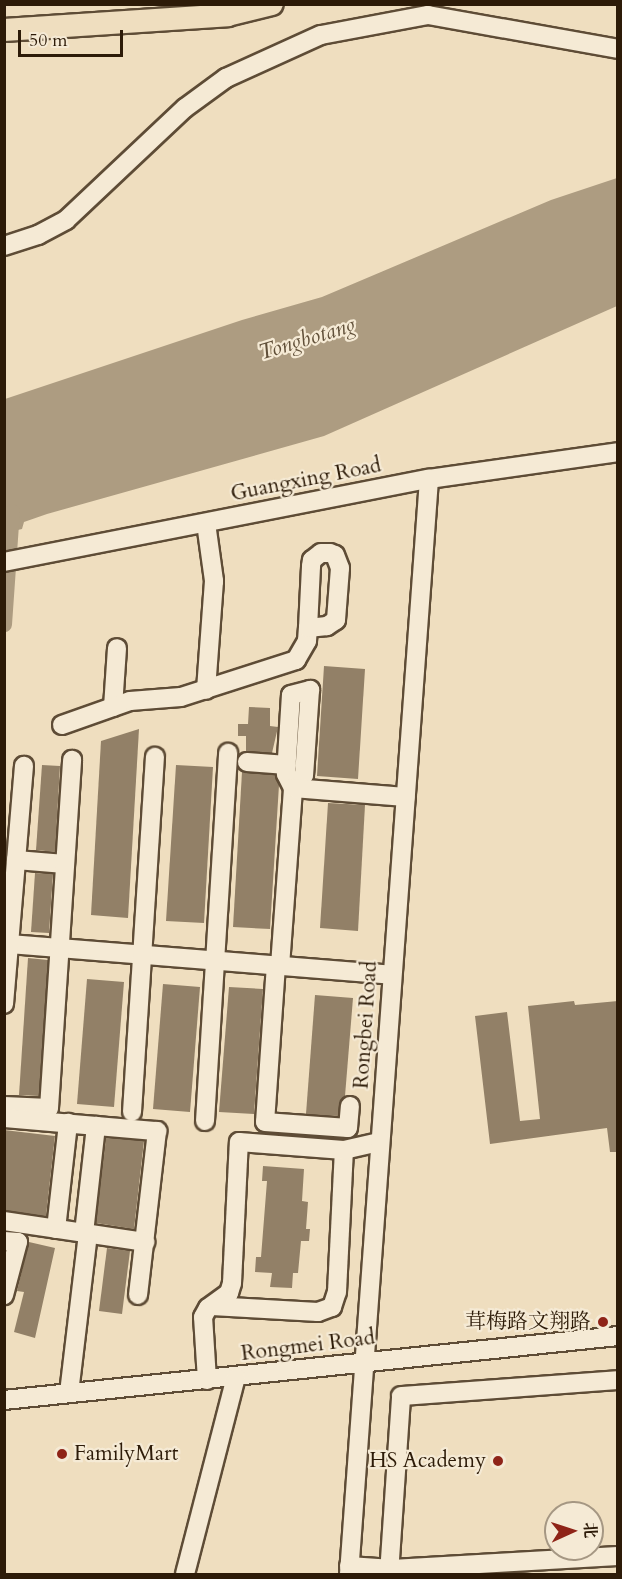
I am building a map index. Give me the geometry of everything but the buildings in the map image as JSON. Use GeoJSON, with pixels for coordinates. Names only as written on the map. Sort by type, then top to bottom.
{"type":"FeatureCollection","features":[{"type":"Feature","properties":{"kind":"main road"},"geometry":{"type":"LineString","coordinates":[[4,30],[124,14],[227,15],[272,4]]}},
{"type":"Feature","properties":{"kind":"street"},"geometry":{"type":"LineString","coordinates":[[4,246],[38,235],[66,220],[185,108],[226,78],[321,35],[428,15],[618,49]]}},
{"type":"Feature","properties":{"kind":"street","name":"Guangxing Road"},"geometry":{"type":"LineString","coordinates":[[4,562],[429,479],[618,452]]}},
{"type":"Feature","properties":{"kind":"street","name":"Rongbei Road"},"geometry":{"type":"LineString","coordinates":[[349,1570],[429,479]]}},
{"type":"Feature","properties":{"kind":"street"},"geometry":{"type":"LineString","coordinates":[[206,523],[214,581],[206,690]]}},
{"type":"Feature","properties":{"kind":"street"},"geometry":{"type":"LineString","coordinates":[[62,725],[129,701],[181,697],[296,660],[304,651],[308,628]]}},
{"type":"Feature","properties":{"kind":"street"},"geometry":{"type":"LineString","coordinates":[[113,707],[117,648]]}},
{"type":"Feature","properties":{"kind":"street"},"geometry":{"type":"LineString","coordinates":[[293,788],[304,775],[310,690],[291,695],[286,774],[293,788],[265,1122],[348,1128],[350,1106]]}},
{"type":"Feature","properties":{"kind":"street"},"geometry":{"type":"LineString","coordinates":[[205,1121],[228,753]]}},
{"type":"Feature","properties":{"kind":"street"},"geometry":{"type":"LineString","coordinates":[[132,1112],[155,756]]}},
{"type":"Feature","properties":{"kind":"street"},"geometry":{"type":"LineString","coordinates":[[4,1106],[49,1108],[72,760]]}},
{"type":"Feature","properties":{"kind":"street"},"geometry":{"type":"LineString","coordinates":[[247,762],[287,765]]}},
{"type":"Feature","properties":{"kind":"street"},"geometry":{"type":"LineString","coordinates":[[4,1004],[24,766]]}},
{"type":"Feature","properties":{"kind":"street"},"geometry":{"type":"LineString","coordinates":[[293,788],[406,797]]}},
{"type":"Feature","properties":{"kind":"street"},"geometry":{"type":"LineString","coordinates":[[16,860],[65,864]]}},
{"type":"Feature","properties":{"kind":"street"},"geometry":{"type":"LineString","coordinates":[[9,944],[393,975]]}},
{"type":"Feature","properties":{"kind":"street"},"geometry":{"type":"LineString","coordinates":[[4,1118],[157,1131],[138,1295]]}},
{"type":"Feature","properties":{"kind":"street"},"geometry":{"type":"LineString","coordinates":[[57,1229],[68,1124]]}},
{"type":"Feature","properties":{"kind":"street"},"geometry":{"type":"LineString","coordinates":[[69,1393],[96,1126]]}},
{"type":"Feature","properties":{"kind":"street"},"geometry":{"type":"LineString","coordinates":[[207,1380],[203,1317],[212,1306],[229,1293],[232,1282],[239,1142],[344,1149],[380,1142]]}},
{"type":"Feature","properties":{"kind":"street"},"geometry":{"type":"LineString","coordinates":[[212,1306],[318,1312],[332,1306],[338,1292],[344,1149]]}},
{"type":"Feature","properties":{"kind":"street"},"geometry":{"type":"LineString","coordinates":[[4,1221],[145,1242]]}},
{"type":"Feature","properties":{"kind":"street"},"geometry":{"type":"LineString","coordinates":[[4,1241],[18,1242],[4,1295]]}},
{"type":"Feature","properties":{"kind":"street","name":"Rongmei Road"},"geometry":{"type":"LineString","coordinates":[[4,1400],[618,1336]]}},
{"type":"Feature","properties":{"kind":"street"},"geometry":{"type":"LineString","coordinates":[[185,1575],[236,1377]]}},
{"type":"Feature","properties":{"kind":"street"},"geometry":{"type":"LineString","coordinates":[[391,1572],[401,1396],[618,1380]]}},
{"type":"Feature","properties":{"kind":"street"},"geometry":{"type":"LineString","coordinates":[[349,1570],[391,1572],[611,1562]]}},
{"type":"Feature","properties":{"kind":"water","name":"Tongbotang"},"geometry":{"type":"Polygon","coordinates":[[[617,178],[617,306],[324,436],[47,514],[24,522],[22,529],[5,533],[5,399],[242,320],[322,297],[551,200],[617,178]]]}},
{"type":"Feature","properties":{"kind":"waterway"},"geometry":{"type":"LineString","coordinates":[[4,624],[12,511]]}},
{"type":"Feature","properties":{"kind":"place","name":"茸梅路文翔路"},"geometry":{"type":"Point","coordinates":[603,1322]}},
{"type":"Feature","properties":{"kind":"place","name":"FamilyMart"},"geometry":{"type":"Point","coordinates":[62,1454]}},
{"type":"Feature","properties":{"kind":"place","name":"HS Academy"},"geometry":{"type":"Point","coordinates":[498,1461]}}]}
